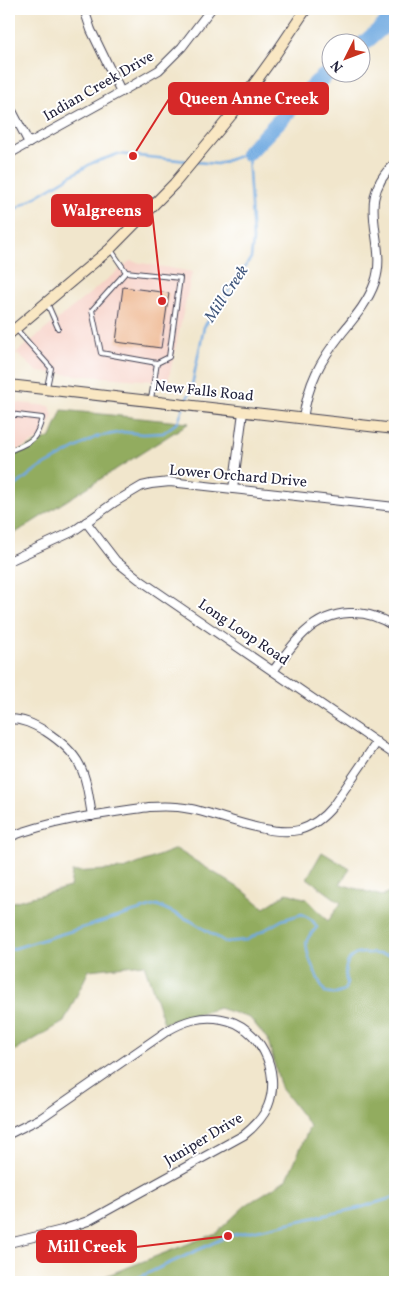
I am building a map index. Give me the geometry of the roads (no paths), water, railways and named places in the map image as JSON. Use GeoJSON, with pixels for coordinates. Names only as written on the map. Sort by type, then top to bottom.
{"type":"FeatureCollection","features":[{"type":"Feature","properties":{"kind":"main road"},"geometry":{"type":"LineString","coordinates":[[12,332],[110,249],[174,184],[204,149],[272,60],[306,9]]}},
{"type":"Feature","properties":{"kind":"main road","name":"New Falls Road"},"geometry":{"type":"LineString","coordinates":[[10,384],[395,429]]}},
{"type":"Feature","properties":{"kind":"street"},"geometry":{"type":"LineString","coordinates":[[84,9],[91,30],[121,92]]}},
{"type":"Feature","properties":{"kind":"street","name":"Indian Creek Drive"},"geometry":{"type":"LineString","coordinates":[[9,154],[121,92],[167,63],[182,47],[211,9]]}},
{"type":"Feature","properties":{"kind":"street"},"geometry":{"type":"LineString","coordinates":[[9,105],[29,143]]}},
{"type":"Feature","properties":{"kind":"street"},"geometry":{"type":"LineString","coordinates":[[303,419],[308,391],[322,361],[362,308],[375,283],[378,262],[373,207],[380,184],[387,171],[395,163]]}},
{"type":"Feature","properties":{"kind":"street"},"geometry":{"type":"LineString","coordinates":[[234,490],[243,412]]}},
{"type":"Feature","properties":{"kind":"street","name":"Lower Orchard Drive"},"geometry":{"type":"LineString","coordinates":[[9,561],[58,539],[125,495],[151,484],[170,482],[395,507]]}},
{"type":"Feature","properties":{"kind":"street","name":"Long Loop Road"},"geometry":{"type":"LineString","coordinates":[[86,522],[116,561],[140,580],[395,755]]}},
{"type":"Feature","properties":{"kind":"street"},"geometry":{"type":"LineString","coordinates":[[273,671],[298,639],[319,622],[335,616],[360,613],[374,615],[395,627]]}},
{"type":"Feature","properties":{"kind":"street"},"geometry":{"type":"LineString","coordinates":[[9,718],[33,724],[55,738],[76,756],[84,772],[92,816]]}},
{"type":"Feature","properties":{"kind":"street"},"geometry":{"type":"LineString","coordinates":[[9,837],[49,825],[148,806],[180,807],[270,830],[286,832],[298,830],[319,820],[329,811],[377,742]]}},
{"type":"Feature","properties":{"kind":"street","name":"Juniper Drive"},"geometry":{"type":"LineString","coordinates":[[9,1134],[41,1118],[166,1031],[183,1022],[198,1018],[229,1020],[239,1025],[251,1034],[261,1046],[270,1067],[273,1085],[268,1107],[253,1128],[244,1135],[88,1221],[62,1230],[9,1243]]}},
{"type":"Feature","properties":{"kind":"lane"},"geometry":{"type":"LineString","coordinates":[[110,249],[126,272],[180,278],[168,357],[157,363],[101,353],[92,310],[126,272]]}},
{"type":"Feature","properties":{"kind":"lane"},"geometry":{"type":"LineString","coordinates":[[46,303],[58,328]]}},
{"type":"Feature","properties":{"kind":"lane"},"geometry":{"type":"LineString","coordinates":[[12,332],[51,368],[47,389]]}},
{"type":"Feature","properties":{"kind":"lane"},"geometry":{"type":"LineString","coordinates":[[151,401],[157,363]]}},
{"type":"Feature","properties":{"kind":"lane"},"geometry":{"type":"LineString","coordinates":[[9,414],[42,418],[38,433],[28,443],[9,451]]}},
{"type":"Feature","properties":{"kind":"waterway","name":"Mill Creek"},"geometry":{"type":"LineString","coordinates":[[372,36],[395,16]]}},
{"type":"Feature","properties":{"kind":"waterway","name":"Mill Creek"},"geometry":{"type":"LineString","coordinates":[[248,153],[322,78]]}},
{"type":"Feature","properties":{"kind":"waterway","name":"Mill Creek"},"geometry":{"type":"LineString","coordinates":[[185,403],[191,390],[204,327],[251,258],[253,240],[248,153],[217,164],[196,162]]}},
{"type":"Feature","properties":{"kind":"waterway"},"geometry":{"type":"LineString","coordinates":[[9,213],[92,163],[118,154],[188,161]]}},
{"type":"Feature","properties":{"kind":"waterway","name":"Mill Creek"},"geometry":{"type":"LineString","coordinates":[[9,491],[34,471],[96,437],[123,432],[163,433],[178,422],[183,408]]}},
{"type":"Feature","properties":{"kind":"waterway","name":"Mill Creek"},"geometry":{"type":"LineString","coordinates":[[9,950],[157,905],[191,921],[225,942],[247,940],[282,920],[302,914],[312,920],[317,927],[308,938],[306,945],[312,966],[325,992],[336,994],[344,991],[347,983],[345,973],[347,963],[353,956],[364,953],[393,955],[395,952]]}},
{"type":"Feature","properties":{"kind":"waterway","name":"Mill Creek"},"geometry":{"type":"LineString","coordinates":[[129,1282],[228,1236],[359,1208],[395,1197]]}},
{"type":"Feature","properties":{"kind":"place","name":"Queen Anne Creek"},"geometry":{"type":"Point","coordinates":[133,156]}},
{"type":"Feature","properties":{"kind":"place","name":"Walgreens"},"geometry":{"type":"Point","coordinates":[162,301]}},
{"type":"Feature","properties":{"kind":"place","name":"Mill Creek"},"geometry":{"type":"Point","coordinates":[228,1236]}}]}
